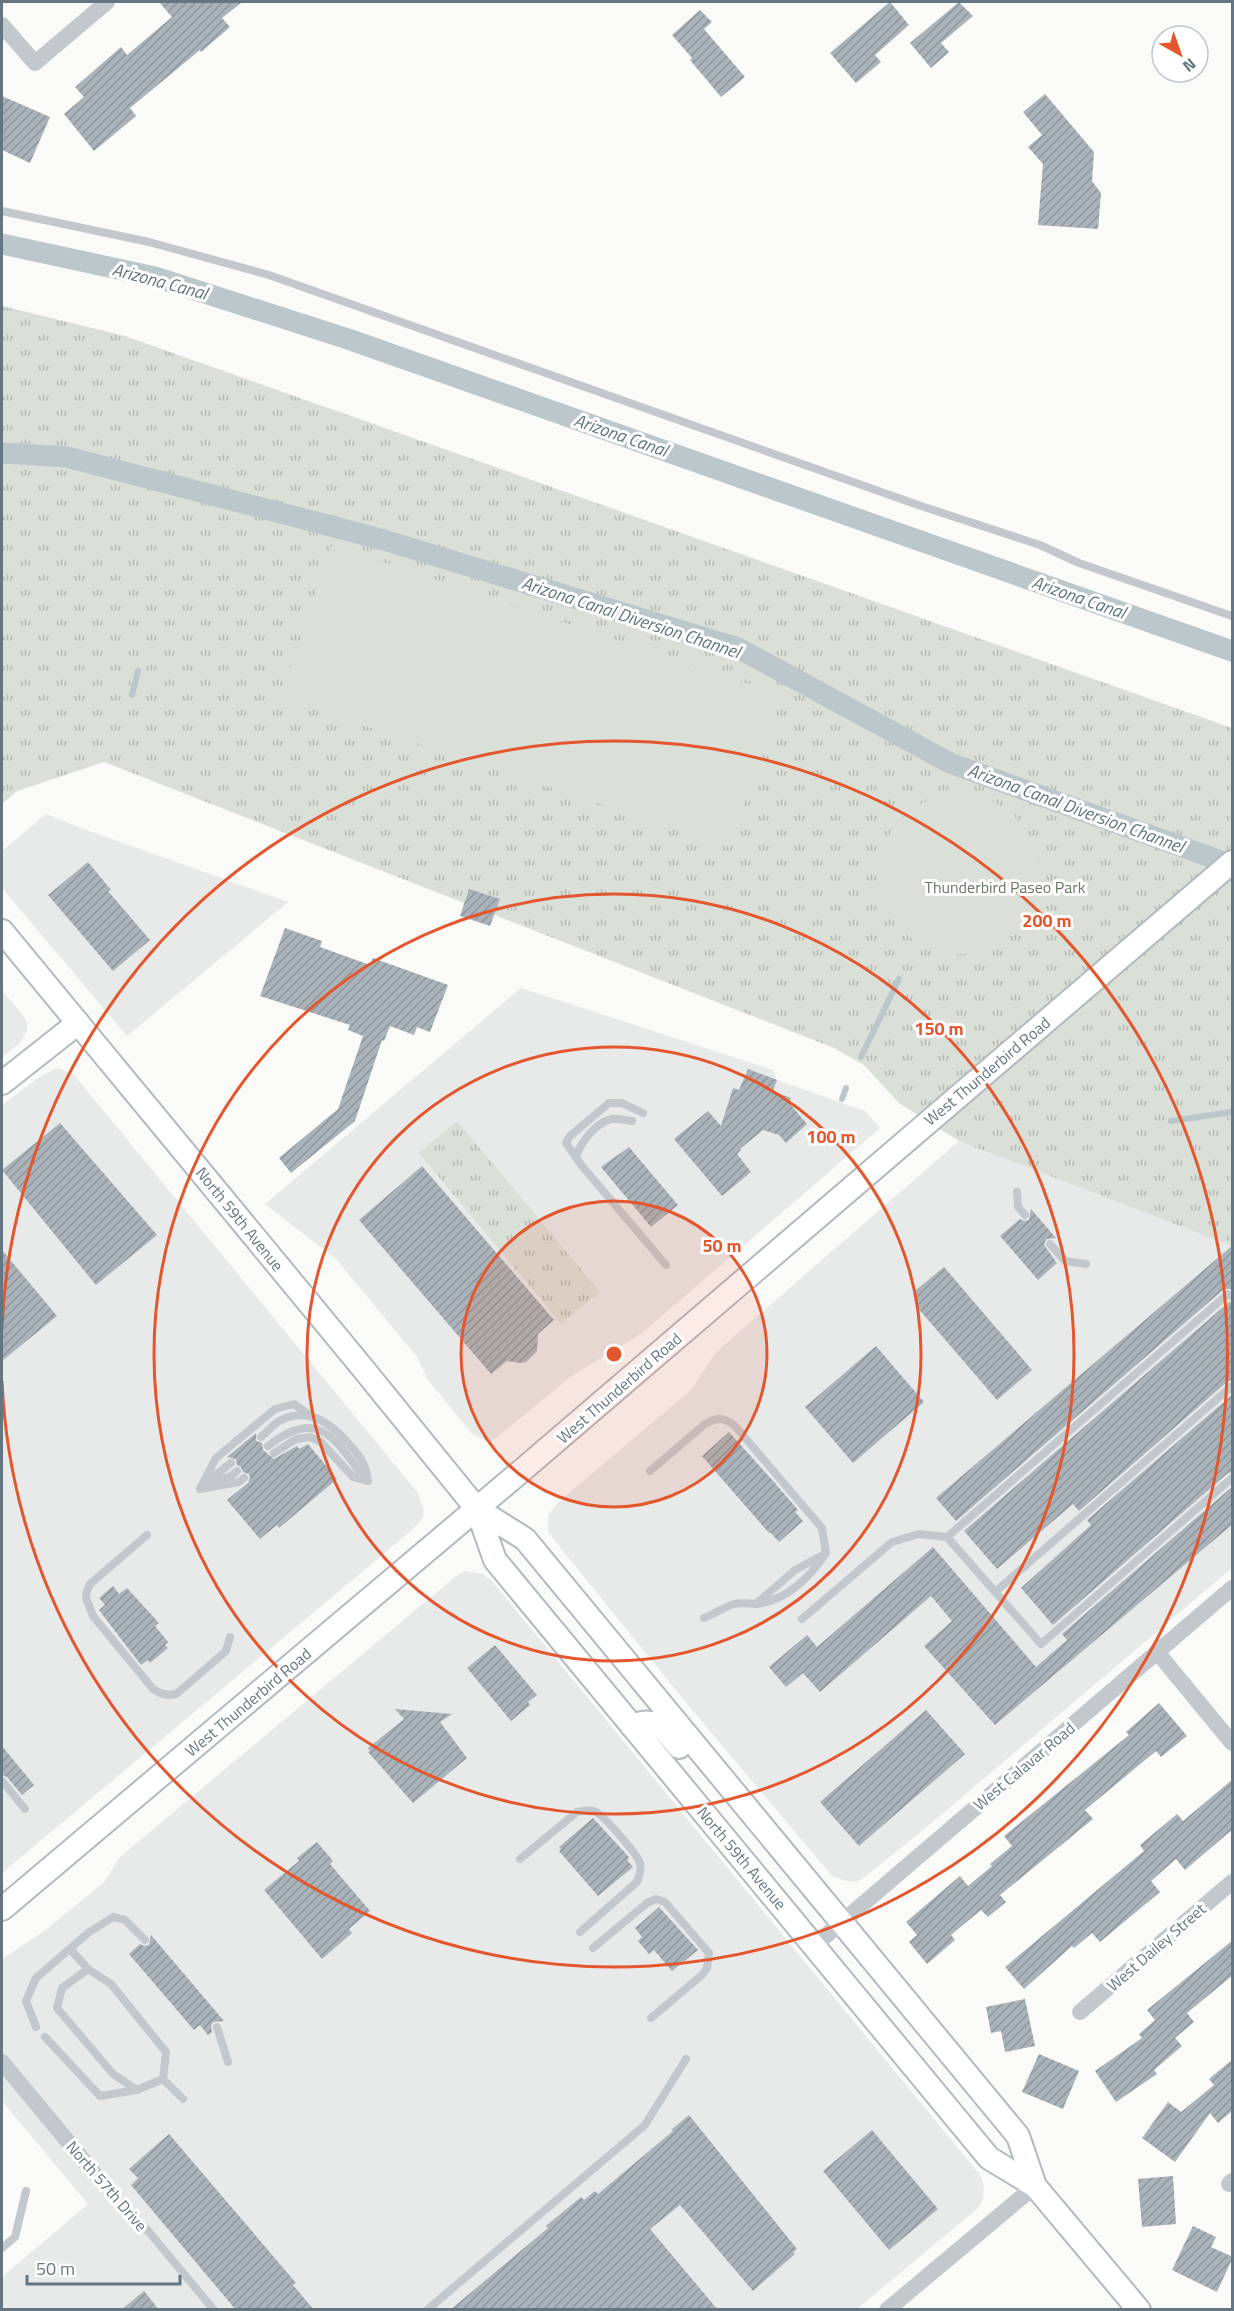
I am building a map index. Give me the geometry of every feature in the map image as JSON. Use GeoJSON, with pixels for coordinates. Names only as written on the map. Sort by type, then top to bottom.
{"type":"FeatureCollection","features":[{"type":"Feature","properties":{"kind":"main road","name":"West Thunderbird Road"},"geometry":{"type":"LineString","coordinates":[[2,1909],[477,1509],[1233,862]]}},
{"type":"Feature","properties":{"kind":"main road","name":"North 59th Avenue"},"geometry":{"type":"LineString","coordinates":[[2,931],[477,1509],[525,1539],[1018,2136],[1035,2186]]}},
{"type":"Feature","properties":{"kind":"main road"},"geometry":{"type":"LineString","coordinates":[[2,1083],[78,1023]]}},
{"type":"Feature","properties":{"kind":"main road","name":"North 59th Avenue"},"geometry":{"type":"LineString","coordinates":[[477,1509],[495,1560],[989,2158],[1035,2186],[1139,2310]]}},
{"type":"Feature","properties":{"kind":"main road"},"geometry":{"type":"LineString","coordinates":[[632,1726],[646,1721],[653,1722],[661,1727],[689,1759],[719,1774]]}},
{"type":"Feature","properties":{"kind":"street"},"geometry":{"type":"LineString","coordinates":[[2,25],[35,63],[107,2]]}},
{"type":"Feature","properties":{"kind":"street","name":"West Calavar Road"},"geometry":{"type":"LineString","coordinates":[[815,1945],[1233,1588]]}},
{"type":"Feature","properties":{"kind":"street"},"geometry":{"type":"LineString","coordinates":[[1157,1652],[1233,1743]]}},
{"type":"Feature","properties":{"kind":"street","name":"West Dailey Street"},"geometry":{"type":"LineString","coordinates":[[1080,2012],[1233,1882]]}},
{"type":"Feature","properties":{"kind":"street","name":"North 57th Drive"},"geometry":{"type":"LineString","coordinates":[[2,2062],[94,2173]]}},
{"type":"Feature","properties":{"kind":"street"},"geometry":{"type":"LineString","coordinates":[[887,2310],[1035,2186]]}},
{"type":"Feature","properties":{"kind":"lane"},"geometry":{"type":"LineString","coordinates":[[2,211],[149,242],[269,275],[921,506],[1040,545],[1079,563],[1233,616]]}},
{"type":"Feature","properties":{"kind":"lane"},"geometry":{"type":"LineString","coordinates":[[643,1113],[622,1103],[609,1103],[569,1137],[566,1143],[666,1265]]}},
{"type":"Feature","properties":{"kind":"lane"},"geometry":{"type":"LineString","coordinates":[[576,1157],[580,1145],[601,1125],[612,1119],[632,1121]]}},
{"type":"Feature","properties":{"kind":"lane"},"geometry":{"type":"LineString","coordinates":[[1017,1192],[1018,1207],[1025,1215]]}},
{"type":"Feature","properties":{"kind":"lane"},"geometry":{"type":"LineString","coordinates":[[1050,1244],[1065,1261],[1086,1264]]}},
{"type":"Feature","properties":{"kind":"lane"},"geometry":{"type":"LineString","coordinates":[[947,1537],[1228,1294],[1233,1296]]}},
{"type":"Feature","properties":{"kind":"lane"},"geometry":{"type":"LineString","coordinates":[[995,1592],[1233,1386]]}},
{"type":"Feature","properties":{"kind":"lane"},"geometry":{"type":"LineString","coordinates":[[200,1489],[216,1458],[275,1409],[294,1404],[310,1415],[327,1422],[342,1436],[365,1464],[368,1481],[353,1477],[321,1442],[310,1437],[296,1439],[271,1450]]}},
{"type":"Feature","properties":{"kind":"lane"},"geometry":{"type":"LineString","coordinates":[[261,1437],[279,1421],[310,1415]]}},
{"type":"Feature","properties":{"kind":"lane"},"geometry":{"type":"LineString","coordinates":[[650,1471],[705,1424],[715,1418],[725,1418],[735,1426],[822,1528],[826,1553],[815,1570],[794,1589],[775,1600],[756,1604],[734,1604],[704,1618]]}},
{"type":"Feature","properties":{"kind":"lane"},"geometry":{"type":"LineString","coordinates":[[200,1489],[231,1463]]}},
{"type":"Feature","properties":{"kind":"lane"},"geometry":{"type":"LineString","coordinates":[[200,1489],[231,1476],[237,1471]]}},
{"type":"Feature","properties":{"kind":"lane"},"geometry":{"type":"LineString","coordinates":[[200,1489],[239,1482],[244,1478]]}},
{"type":"Feature","properties":{"kind":"lane"},"geometry":{"type":"LineString","coordinates":[[802,1619],[892,1542],[920,1534],[947,1537],[1041,1644],[1233,1478]]}},
{"type":"Feature","properties":{"kind":"lane"},"geometry":{"type":"LineString","coordinates":[[147,1535],[90,1584],[86,1598],[93,1616],[153,1689],[168,1695],[176,1694],[207,1669],[226,1651],[230,1637]]}},
{"type":"Feature","properties":{"kind":"lane"},"geometry":{"type":"LineString","coordinates":[[756,1604],[795,1570],[826,1553]]}},
{"type":"Feature","properties":{"kind":"lane"},"geometry":{"type":"LineString","coordinates":[[2,1781],[25,1809]]}},
{"type":"Feature","properties":{"kind":"lane"},"geometry":{"type":"LineString","coordinates":[[520,1859],[577,1812],[588,1810],[598,1813],[630,1849],[640,1863],[637,1882],[580,1932]]}},
{"type":"Feature","properties":{"kind":"lane"},"geometry":{"type":"LineString","coordinates":[[593,1948],[647,1902],[656,1899],[665,1902],[709,1953],[707,1968],[651,2018]]}},
{"type":"Feature","properties":{"kind":"lane"},"geometry":{"type":"LineString","coordinates":[[36,2027],[26,2001],[36,1978],[88,1933],[113,1917],[125,1920],[145,1940]]}},
{"type":"Feature","properties":{"kind":"lane"},"geometry":{"type":"LineString","coordinates":[[70,1949],[88,1969],[111,1984],[166,2052],[163,2079]]}},
{"type":"Feature","properties":{"kind":"lane"},"geometry":{"type":"LineString","coordinates":[[88,1969],[62,1988],[57,2008],[113,2073],[136,2091]]}},
{"type":"Feature","properties":{"kind":"lane"},"geometry":{"type":"LineString","coordinates":[[217,2027],[228,2062]]}},
{"type":"Feature","properties":{"kind":"lane"},"geometry":{"type":"LineString","coordinates":[[45,2037],[100,2096],[136,2091],[163,2079]]}},
{"type":"Feature","properties":{"kind":"lane"},"geometry":{"type":"LineString","coordinates":[[427,2310],[645,2125],[686,2059]]}},
{"type":"Feature","properties":{"kind":"lane"},"geometry":{"type":"LineString","coordinates":[[163,2079],[183,2099]]}},
{"type":"Feature","properties":{"kind":"lane","name":"North 57th Drive"},"geometry":{"type":"LineString","coordinates":[[94,2173],[149,2232],[214,2310]]}},
{"type":"Feature","properties":{"kind":"lane"},"geometry":{"type":"LineString","coordinates":[[2,2248],[15,2237],[26,2191]]}},
{"type":"Feature","properties":{"kind":"shaded area"},"geometry":{"type":"Polygon","coordinates":[[[46,814],[288,902],[127,1036],[2,888],[2,851],[46,814]]]}},
{"type":"Feature","properties":{"kind":"shaded area"},"geometry":{"type":"Polygon","coordinates":[[[521,988],[773,1070],[777,1080],[865,1111],[880,1128],[641,1334],[573,1375],[495,1439],[485,1440],[473,1435],[428,1380],[418,1358],[336,1259],[265,1204],[521,988]]]}},
{"type":"Feature","properties":{"kind":"shaded area"},"geometry":{"type":"Polygon","coordinates":[[[2,990],[22,1014],[27,1023],[27,1030],[21,1042],[2,1057],[2,990]]]}},
{"type":"Feature","properties":{"kind":"shaded area"},"geometry":{"type":"Polygon","coordinates":[[[58,1068],[74,1075],[418,1493],[424,1510],[423,1517],[412,1530],[2,1873],[2,1105],[42,1075],[58,1068]]]}},
{"type":"Feature","properties":{"kind":"shaded area"},"geometry":{"type":"Polygon","coordinates":[[[959,1141],[1232,1246],[1232,1568],[928,1826],[866,1876],[857,1882],[846,1881],[832,1876],[683,1699],[555,1541],[548,1531],[548,1516],[557,1503],[691,1390],[716,1352],[959,1141]]]}},
{"type":"Feature","properties":{"kind":"shaded area"},"geometry":{"type":"Polygon","coordinates":[[[465,1571],[483,1574],[491,1580],[980,2175],[984,2186],[983,2199],[978,2208],[857,2309],[2,2310],[2,2277],[88,2204],[2,2101],[2,1959],[47,1929],[104,1882],[120,1857],[456,1576],[465,1571]]]}},
{"type":"Feature","properties":{"kind":"green space","name":"Thunderbird Paseo Park"},"geometry":{"type":"Polygon","coordinates":[[[2,306],[125,336],[1232,728],[1232,1246],[959,1141],[899,1103],[864,1065],[834,1048],[104,762],[17,791],[2,804],[2,306]]]}},
{"type":"Feature","properties":{"kind":"green space"},"geometry":{"type":"Polygon","coordinates":[[[332,545],[781,695],[730,847],[281,698],[332,545]]]}},
{"type":"Feature","properties":{"kind":"green space"},"geometry":{"type":"Polygon","coordinates":[[[959,794],[975,795],[990,800],[1004,807],[1016,817],[1026,829],[1033,843],[1038,858],[1038,890],[1033,905],[1026,919],[1016,931],[1004,941],[990,948],[975,953],[959,954],[943,953],[928,948],[914,941],[902,931],[892,919],[885,905],[880,890],[879,874],[880,858],[885,843],[892,829],[902,817],[914,807],[928,800],[943,795],[959,794]]]}},
{"type":"Feature","properties":{"kind":"green space"},"geometry":{"type":"Polygon","coordinates":[[[457,1121],[600,1292],[561,1324],[419,1153],[457,1121]]]}},
{"type":"Feature","properties":{"kind":"building"},"geometry":{"type":"Polygon","coordinates":[[[159,2],[242,2],[222,18],[230,27],[130,108],[136,116],[94,151],[64,114],[84,97],[75,87],[121,47],[127,55],[172,17],[159,2]]]}},
{"type":"Feature","properties":{"kind":"building"},"geometry":{"type":"Polygon","coordinates":[[[890,2],[909,25],[875,55],[881,62],[856,83],[830,53],[890,2]]]}},
{"type":"Feature","properties":{"kind":"building"},"geometry":{"type":"Polygon","coordinates":[[[959,2],[973,16],[941,43],[949,52],[931,68],[910,43],[959,2]]]}},
{"type":"Feature","properties":{"kind":"building"},"geometry":{"type":"Polygon","coordinates":[[[700,10],[712,22],[704,29],[745,77],[721,97],[672,35],[700,10]]]}},
{"type":"Feature","properties":{"kind":"building"},"geometry":{"type":"Polygon","coordinates":[[[1045,94],[1094,152],[1092,181],[1101,193],[1098,229],[1038,225],[1043,164],[1028,147],[1042,135],[1023,112],[1045,94]]]}},
{"type":"Feature","properties":{"kind":"building"},"geometry":{"type":"Polygon","coordinates":[[[2,96],[50,117],[30,163],[2,150],[2,96]]]}},
{"type":"Feature","properties":{"kind":"building"},"geometry":{"type":"Polygon","coordinates":[[[88,862],[111,890],[108,891],[150,940],[113,971],[48,895],[88,862]]]}},
{"type":"Feature","properties":{"kind":"building"},"geometry":{"type":"Polygon","coordinates":[[[469,889],[500,899],[490,926],[460,916],[469,889]]]}},
{"type":"Feature","properties":{"kind":"building"},"geometry":{"type":"Polygon","coordinates":[[[285,928],[322,941],[320,947],[370,965],[373,958],[448,985],[430,1032],[417,1027],[414,1035],[390,1026],[384,1041],[382,1040],[355,1121],[291,1173],[279,1158],[338,1109],[363,1036],[348,1030],[350,1025],[260,996],[285,928]]]}},
{"type":"Feature","properties":{"kind":"building"},"geometry":{"type":"Polygon","coordinates":[[[748,1069],[777,1080],[773,1091],[791,1098],[789,1103],[807,1124],[786,1143],[779,1135],[763,1130],[740,1149],[737,1154],[751,1172],[722,1196],[674,1139],[708,1111],[721,1126],[733,1088],[739,1090],[748,1069]]]}},
{"type":"Feature","properties":{"kind":"building"},"geometry":{"type":"Polygon","coordinates":[[[60,1123],[157,1235],[96,1285],[2,1170],[60,1123]]]}},
{"type":"Feature","properties":{"kind":"building"},"geometry":{"type":"Polygon","coordinates":[[[629,1147],[678,1205],[651,1227],[601,1167],[629,1147]]]}},
{"type":"Feature","properties":{"kind":"building"},"geometry":{"type":"Polygon","coordinates":[[[422,1166],[554,1320],[538,1334],[537,1351],[526,1362],[507,1361],[491,1374],[359,1220],[422,1166]]]}},
{"type":"Feature","properties":{"kind":"building"},"geometry":{"type":"Polygon","coordinates":[[[1031,1209],[1056,1238],[1046,1239],[1044,1245],[1057,1263],[1038,1280],[1000,1236],[1020,1219],[1029,1220],[1031,1209]]]}},
{"type":"Feature","properties":{"kind":"building"},"geometry":{"type":"Polygon","coordinates":[[[1233,1245],[1233,1289],[1224,1289],[956,1521],[936,1498],[1233,1245]]]}},
{"type":"Feature","properties":{"kind":"building"},"geometry":{"type":"Polygon","coordinates":[[[2,1250],[57,1316],[2,1361],[2,1250]]]}},
{"type":"Feature","properties":{"kind":"building"},"geometry":{"type":"Polygon","coordinates":[[[944,1267],[1032,1370],[997,1400],[917,1307],[916,1290],[944,1267]]]}},
{"type":"Feature","properties":{"kind":"building"},"geometry":{"type":"Polygon","coordinates":[[[1229,1302],[1233,1302],[1233,1380],[1228,1381],[1079,1511],[1073,1504],[997,1569],[964,1531],[1229,1302]]]}},
{"type":"Feature","properties":{"kind":"building"},"geometry":{"type":"Polygon","coordinates":[[[876,1346],[924,1402],[853,1463],[805,1407],[876,1346]]]}},
{"type":"Feature","properties":{"kind":"building"},"geometry":{"type":"Polygon","coordinates":[[[1233,1394],[1233,1472],[1228,1473],[1053,1625],[1021,1588],[1091,1525],[1087,1520],[1233,1394]]]}},
{"type":"Feature","properties":{"kind":"building"},"geometry":{"type":"Polygon","coordinates":[[[729,1432],[798,1510],[795,1512],[803,1521],[779,1542],[702,1456],[729,1432]]]}},
{"type":"Feature","properties":{"kind":"building"},"geometry":{"type":"Polygon","coordinates":[[[256,1433],[256,1441],[262,1443],[263,1450],[274,1459],[297,1446],[299,1449],[308,1444],[337,1479],[279,1528],[277,1525],[260,1539],[227,1500],[248,1483],[250,1478],[249,1474],[243,1472],[237,1465],[236,1459],[227,1457],[256,1433]]]}},
{"type":"Feature","properties":{"kind":"building"},"geometry":{"type":"Polygon","coordinates":[[[1233,1486],[1233,1524],[995,1725],[924,1646],[952,1621],[931,1596],[820,1692],[803,1673],[786,1687],[769,1667],[807,1635],[817,1647],[933,1547],[1036,1667],[1067,1640],[1062,1634],[1233,1486]]]}},
{"type":"Feature","properties":{"kind":"building"},"geometry":{"type":"Polygon","coordinates":[[[113,1586],[119,1594],[127,1588],[159,1623],[155,1626],[168,1642],[165,1645],[168,1648],[150,1663],[148,1660],[141,1665],[99,1610],[105,1605],[99,1598],[113,1586]]]}},
{"type":"Feature","properties":{"kind":"building"},"geometry":{"type":"Polygon","coordinates":[[[495,1645],[537,1695],[528,1702],[530,1705],[511,1721],[467,1668],[495,1645]]]}},
{"type":"Feature","properties":{"kind":"building"},"geometry":{"type":"Polygon","coordinates":[[[1159,1703],[1187,1736],[1161,1757],[1156,1751],[1085,1810],[1093,1819],[1000,1895],[1006,1902],[988,1917],[981,1910],[951,1935],[955,1940],[927,1964],[909,1942],[917,1935],[906,1922],[960,1876],[968,1886],[992,1866],[990,1864],[1012,1846],[1004,1836],[1129,1735],[1126,1732],[1159,1703]]]}},
{"type":"Feature","properties":{"kind":"building"},"geometry":{"type":"Polygon","coordinates":[[[395,1709],[452,1714],[440,1722],[467,1758],[413,1803],[368,1752],[370,1751],[368,1748],[404,1719],[395,1709]]]}},
{"type":"Feature","properties":{"kind":"building"},"geometry":{"type":"Polygon","coordinates":[[[926,1710],[965,1754],[859,1846],[820,1802],[926,1710]]]}},
{"type":"Feature","properties":{"kind":"building"},"geometry":{"type":"Polygon","coordinates":[[[2,1746],[34,1785],[22,1795],[7,1777],[2,1775],[2,1746]]]}},
{"type":"Feature","properties":{"kind":"building"},"geometry":{"type":"Polygon","coordinates":[[[1233,1779],[1233,1829],[1185,1870],[1176,1859],[1151,1881],[1160,1892],[1100,1942],[1092,1933],[1074,1948],[1072,1946],[1024,1989],[1005,1967],[1144,1851],[1140,1845],[1177,1814],[1183,1821],[1233,1779]]]}},
{"type":"Feature","properties":{"kind":"building"},"geometry":{"type":"Polygon","coordinates":[[[593,1818],[628,1856],[627,1860],[633,1867],[598,1896],[559,1851],[561,1849],[559,1847],[593,1818]]]}},
{"type":"Feature","properties":{"kind":"building"},"geometry":{"type":"Polygon","coordinates":[[[317,1842],[333,1861],[330,1864],[370,1911],[349,1929],[352,1933],[322,1959],[264,1890],[299,1861],[297,1858],[317,1842]]]}},
{"type":"Feature","properties":{"kind":"building"},"geometry":{"type":"Polygon","coordinates":[[[659,1907],[698,1950],[672,1971],[654,1950],[649,1954],[638,1941],[642,1937],[635,1928],[659,1907]]]}},
{"type":"Feature","properties":{"kind":"building"},"geometry":{"type":"Polygon","coordinates":[[[151,1935],[224,2021],[213,2022],[212,2032],[208,2035],[200,2025],[194,2030],[129,1954],[140,1944],[149,1945],[151,1935]]]}},
{"type":"Feature","properties":{"kind":"building"},"geometry":{"type":"Polygon","coordinates":[[[1233,1940],[1233,1975],[1187,2013],[1194,2022],[1175,2038],[1182,2046],[1154,2070],[1157,2074],[1116,2102],[1095,2071],[1142,2038],[1139,2034],[1155,2020],[1147,2010],[1233,1940]]]}},
{"type":"Feature","properties":{"kind":"building"},"geometry":{"type":"Polygon","coordinates":[[[1025,1999],[1035,2046],[1005,2052],[1001,2031],[991,2033],[986,2007],[1025,1999]]]}},
{"type":"Feature","properties":{"kind":"building"},"geometry":{"type":"Polygon","coordinates":[[[1039,2054],[1079,2071],[1063,2109],[1022,2092],[1039,2054]]]}},
{"type":"Feature","properties":{"kind":"building"},"geometry":{"type":"Polygon","coordinates":[[[1233,2059],[1233,2110],[1218,2123],[1210,2113],[1175,2162],[1142,2138],[1168,2102],[1181,2112],[1214,2085],[1209,2079],[1233,2059]]]}},
{"type":"Feature","properties":{"kind":"building"},"geometry":{"type":"Polygon","coordinates":[[[689,2115],[797,2249],[793,2252],[795,2254],[753,2291],[680,2205],[650,2229],[718,2310],[450,2310],[548,2228],[546,2226],[581,2197],[584,2200],[595,2191],[598,2194],[689,2115]]]}},
{"type":"Feature","properties":{"kind":"building"},"geometry":{"type":"Polygon","coordinates":[[[872,2130],[938,2209],[889,2250],[823,2171],[872,2130]]]}},
{"type":"Feature","properties":{"kind":"building"},"geometry":{"type":"Polygon","coordinates":[[[169,2134],[296,2283],[293,2285],[314,2310],[236,2310],[131,2185],[138,2178],[129,2169],[169,2134]]]}},
{"type":"Feature","properties":{"kind":"building"},"geometry":{"type":"Polygon","coordinates":[[[1173,2176],[1176,2224],[1142,2227],[1138,2179],[1173,2176]]]}},
{"type":"Feature","properties":{"kind":"building"},"geometry":{"type":"Polygon","coordinates":[[[1193,2226],[1216,2237],[1211,2247],[1233,2257],[1217,2292],[1172,2270],[1193,2226]]]}},
{"type":"Feature","properties":{"kind":"building"},"geometry":{"type":"Polygon","coordinates":[[[144,2291],[159,2310],[121,2310],[144,2291]]]}},
{"type":"Feature","properties":{"kind":"waterway","name":"Arizona Canal"},"geometry":{"type":"LineString","coordinates":[[2,244],[155,277],[348,339],[1232,651]]}},
{"type":"Feature","properties":{"kind":"waterway","name":"Arizona Canal Diversion Channel"},"geometry":{"type":"LineString","coordinates":[[2,453],[67,457],[384,540],[738,648],[950,763],[1232,865]]}},
{"type":"Feature","properties":{"kind":"waterway"},"geometry":{"type":"LineString","coordinates":[[132,695],[138,671]]}},
{"type":"Feature","properties":{"kind":"waterway"},"geometry":{"type":"LineString","coordinates":[[861,1057],[899,979]]}},
{"type":"Feature","properties":{"kind":"waterway"},"geometry":{"type":"LineString","coordinates":[[842,1099],[846,1088]]}},
{"type":"Feature","properties":{"kind":"waterway"},"geometry":{"type":"LineString","coordinates":[[1171,1121],[1232,1112]]}}]}
